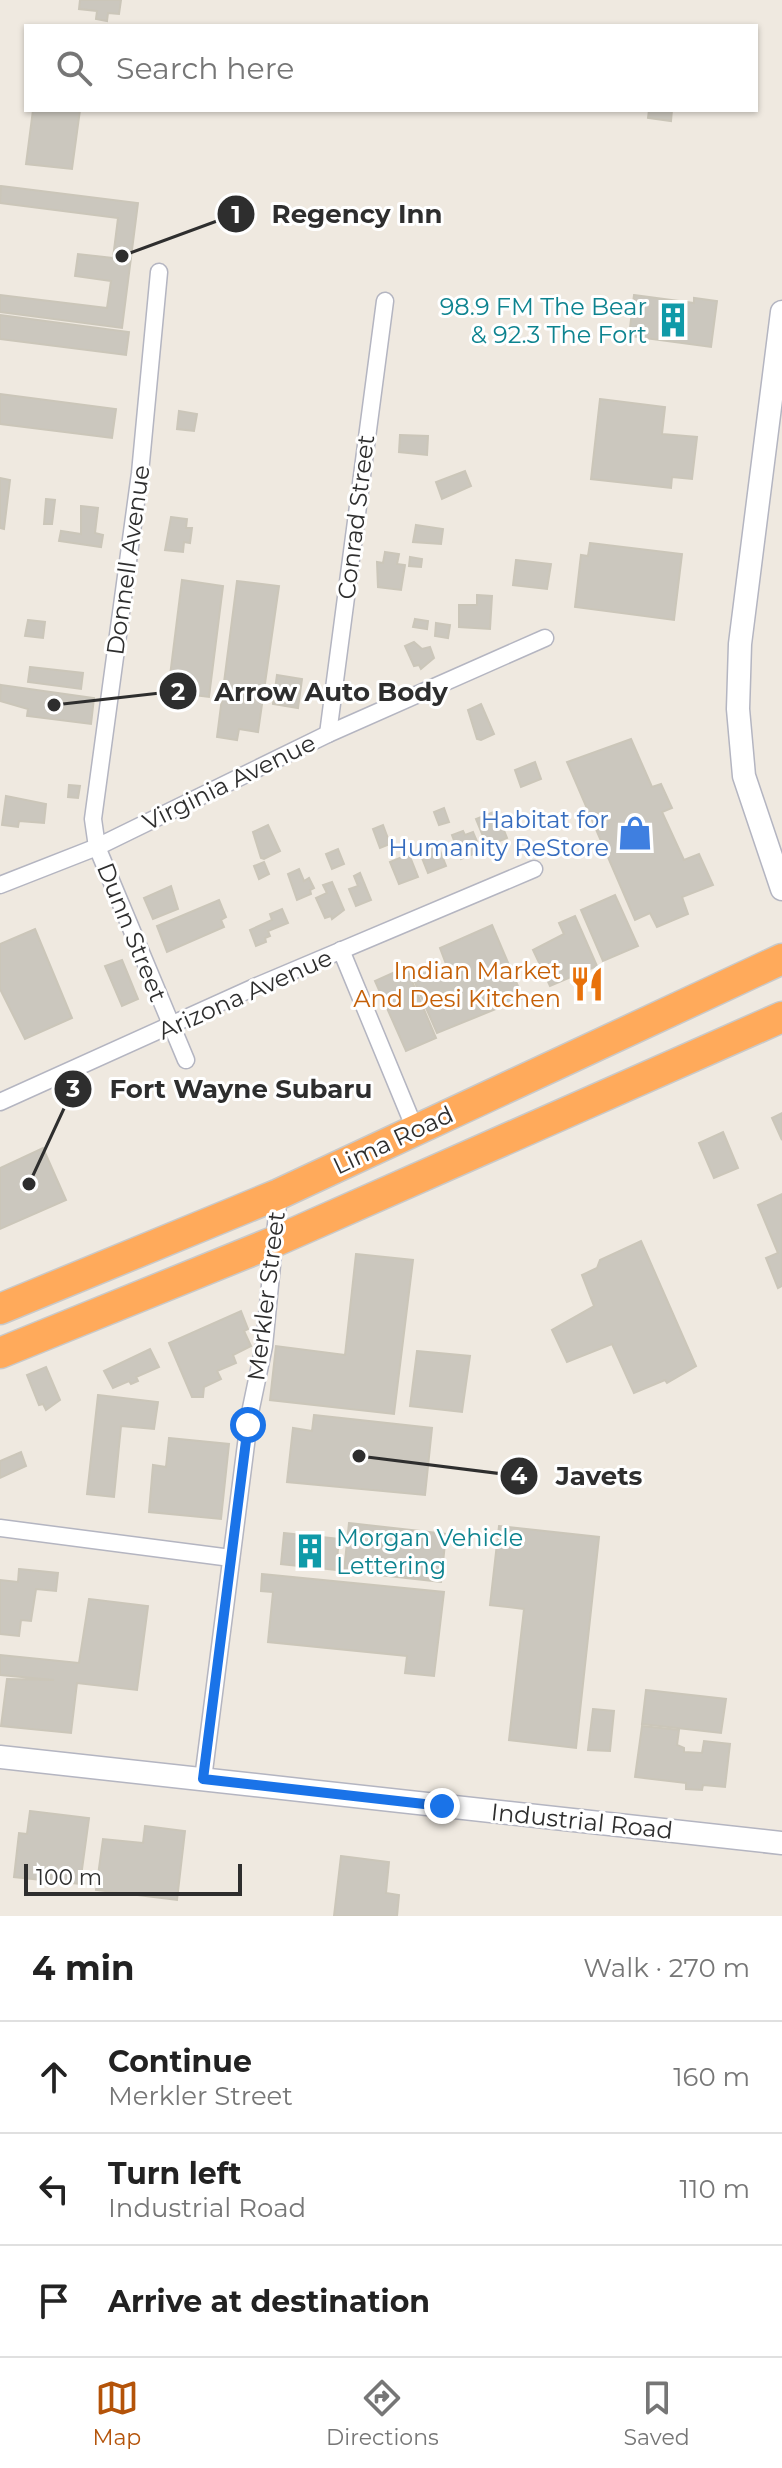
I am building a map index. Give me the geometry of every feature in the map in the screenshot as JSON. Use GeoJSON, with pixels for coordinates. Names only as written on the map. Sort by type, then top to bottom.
{"type":"FeatureCollection","features":[{"type":"Feature","properties":{"kind":"highway","name":"Lima Road"},"geometry":{"type":"LineString","coordinates":[[0,1309],[279,1194],[782,959]]}},
{"type":"Feature","properties":{"kind":"highway","name":"Lima Road"},"geometry":{"type":"LineString","coordinates":[[0,1353],[276,1241],[782,1017]]}},
{"type":"Feature","properties":{"kind":"street","name":"Donnell Avenue"},"geometry":{"type":"LineString","coordinates":[[97,847],[93,819],[140,473],[159,272]]}},
{"type":"Feature","properties":{"kind":"street","name":"Conrad Street"},"geometry":{"type":"LineString","coordinates":[[328,734],[385,301]]}},
{"type":"Feature","properties":{"kind":"street"},"geometry":{"type":"LineString","coordinates":[[782,312],[740,644],[738,709],[744,776],[782,889]]}},
{"type":"Feature","properties":{"kind":"street","name":"Virginia Avenue"},"geometry":{"type":"LineString","coordinates":[[0,885],[97,847],[328,734],[545,638]]}},
{"type":"Feature","properties":{"kind":"street","name":"Dunn Street"},"geometry":{"type":"LineString","coordinates":[[97,847],[186,1060]]}},
{"type":"Feature","properties":{"kind":"street","name":"Arizona Avenue"},"geometry":{"type":"LineString","coordinates":[[0,1102],[341,950],[534,869]]}},
{"type":"Feature","properties":{"kind":"street"},"geometry":{"type":"LineString","coordinates":[[341,950],[415,1129]]}},
{"type":"Feature","properties":{"kind":"street","name":"Merkler Street"},"geometry":{"type":"LineString","coordinates":[[203,1779],[250,1413],[264,1346],[279,1194]]}},
{"type":"Feature","properties":{"kind":"street"},"geometry":{"type":"LineString","coordinates":[[0,1528],[231,1558]]}},
{"type":"Feature","properties":{"kind":"street","name":"Industrial Road"},"geometry":{"type":"LineString","coordinates":[[0,1757],[782,1843]]}},
{"type":"Feature","properties":{"kind":"building"},"geometry":{"type":"Polygon","coordinates":[[[80,0],[121,0],[119,14],[108,13],[107,21],[96,19],[97,11],[79,9],[80,0]]]}},
{"type":"Feature","properties":{"kind":"building"},"geometry":{"type":"Polygon","coordinates":[[[33,112],[80,112],[72,169],[26,164],[33,112]]]}},
{"type":"Feature","properties":{"kind":"building"},"geometry":{"type":"Polygon","coordinates":[[[649,112],[672,112],[671,121],[648,118],[649,112]]]}},
{"type":"Feature","properties":{"kind":"building"},"geometry":{"type":"Polygon","coordinates":[[[1,186],[138,203],[122,328],[0,312],[0,295],[107,308],[111,281],[75,276],[78,254],[113,258],[118,218],[0,203],[1,186]]]}},
{"type":"Feature","properties":{"kind":"building","name":"98.9 FM The Bear & 92.3 The Fort"},"geometry":{"type":"Polygon","coordinates":[[[634,295],[694,303],[694,298],[717,301],[711,347],[629,336],[634,295]]]}},
{"type":"Feature","properties":{"kind":"building"},"geometry":{"type":"Polygon","coordinates":[[[0,315],[129,332],[126,355],[0,339],[0,315]]]}},
{"type":"Feature","properties":{"kind":"building"},"geometry":{"type":"Polygon","coordinates":[[[0,394],[116,409],[112,438],[0,424],[0,394]]]}},
{"type":"Feature","properties":{"kind":"building"},"geometry":{"type":"Polygon","coordinates":[[[600,399],[665,407],[662,434],[697,437],[692,479],[672,477],[671,488],[591,479],[600,399]]]}},
{"type":"Feature","properties":{"kind":"building"},"geometry":{"type":"Polygon","coordinates":[[[179,411],[197,414],[194,431],[177,429],[179,411]]]}},
{"type":"Feature","properties":{"kind":"building"},"geometry":{"type":"Polygon","coordinates":[[[400,435],[428,436],[427,455],[399,452],[400,435]]]}},
{"type":"Feature","properties":{"kind":"building"},"geometry":{"type":"Polygon","coordinates":[[[465,471],[471,486],[442,499],[436,482],[465,471]]]}},
{"type":"Feature","properties":{"kind":"building"},"geometry":{"type":"Polygon","coordinates":[[[0,478],[10,480],[4,529],[0,528],[0,478]]]}},
{"type":"Feature","properties":{"kind":"building"},"geometry":{"type":"Polygon","coordinates":[[[46,499],[55,500],[52,524],[44,524],[46,499]]]}},
{"type":"Feature","properties":{"kind":"building"},"geometry":{"type":"Polygon","coordinates":[[[81,506],[98,508],[95,533],[103,535],[101,547],[59,541],[61,531],[81,534],[81,506]]]}},
{"type":"Feature","properties":{"kind":"building"},"geometry":{"type":"Polygon","coordinates":[[[171,517],[187,519],[186,528],[192,528],[190,543],[184,542],[183,552],[165,550],[171,517]]]}},
{"type":"Feature","properties":{"kind":"building"},"geometry":{"type":"Polygon","coordinates":[[[416,525],[443,529],[441,544],[413,542],[416,525]]]}},
{"type":"Feature","properties":{"kind":"building"},"geometry":{"type":"Polygon","coordinates":[[[590,543],[682,554],[674,620],[575,607],[581,555],[588,556],[590,543]]]}},
{"type":"Feature","properties":{"kind":"building"},"geometry":{"type":"Polygon","coordinates":[[[385,552],[399,554],[397,564],[405,565],[401,590],[378,587],[377,562],[383,563],[385,552]]]}},
{"type":"Feature","properties":{"kind":"building"},"geometry":{"type":"Polygon","coordinates":[[[410,557],[422,559],[421,567],[409,566],[410,557]]]}},
{"type":"Feature","properties":{"kind":"building"},"geometry":{"type":"Polygon","coordinates":[[[516,560],[551,564],[547,589],[513,585],[516,560]]]}},
{"type":"Feature","properties":{"kind":"building"},"geometry":{"type":"Polygon","coordinates":[[[182,580],[223,586],[209,697],[168,692],[182,580]]]}},
{"type":"Feature","properties":{"kind":"building"},"geometry":{"type":"Polygon","coordinates":[[[237,581],[279,586],[258,732],[239,729],[237,740],[217,737],[237,581]]]}},
{"type":"Feature","properties":{"kind":"building"},"geometry":{"type":"Polygon","coordinates":[[[477,595],[492,596],[490,629],[459,627],[459,605],[477,605],[477,595]]]}},
{"type":"Feature","properties":{"kind":"building"},"geometry":{"type":"Polygon","coordinates":[[[415,619],[428,621],[427,629],[413,627],[415,619]]]}},
{"type":"Feature","properties":{"kind":"building"},"geometry":{"type":"Polygon","coordinates":[[[28,620],[45,622],[43,638],[25,636],[28,620]]]}},
{"type":"Feature","properties":{"kind":"building"},"geometry":{"type":"Polygon","coordinates":[[[436,623],[450,625],[448,638],[435,636],[436,623]]]}},
{"type":"Feature","properties":{"kind":"building"},"geometry":{"type":"Polygon","coordinates":[[[414,642],[422,649],[430,647],[434,658],[421,669],[419,665],[414,666],[405,646],[414,642]]]}},
{"type":"Feature","properties":{"kind":"building"},"geometry":{"type":"Polygon","coordinates":[[[30,667],[83,673],[81,689],[28,682],[30,667]]]}},
{"type":"Feature","properties":{"kind":"building"},"geometry":{"type":"Polygon","coordinates":[[[277,675],[302,679],[298,708],[273,704],[277,675]]]}},
{"type":"Feature","properties":{"kind":"building"},"geometry":{"type":"Polygon","coordinates":[[[1,685],[94,698],[91,724],[27,716],[28,709],[0,701],[1,685]]]}},
{"type":"Feature","properties":{"kind":"building"},"geometry":{"type":"Polygon","coordinates":[[[481,704],[494,734],[481,740],[477,739],[468,710],[481,704]]]}},
{"type":"Feature","properties":{"kind":"building","name":"Habitat for Humanity ReStore"},"geometry":{"type":"Polygon","coordinates":[[[631,739],[652,787],[661,784],[672,808],[662,812],[684,860],[699,854],[713,885],[682,897],[688,914],[657,927],[650,913],[635,920],[567,762],[631,739]]]}},
{"type":"Feature","properties":{"kind":"building"},"geometry":{"type":"Polygon","coordinates":[[[535,762],[541,779],[521,787],[515,770],[535,762]]]}},
{"type":"Feature","properties":{"kind":"building"},"geometry":{"type":"Polygon","coordinates":[[[69,785],[80,786],[78,798],[68,797],[69,785]]]}},
{"type":"Feature","properties":{"kind":"building"},"geometry":{"type":"Polygon","coordinates":[[[6,796],[46,804],[44,823],[19,821],[18,827],[2,825],[6,796]]]}},
{"type":"Feature","properties":{"kind":"building"},"geometry":{"type":"Polygon","coordinates":[[[444,808],[449,822],[439,825],[434,812],[444,808]]]}},
{"type":"Feature","properties":{"kind":"building"},"geometry":{"type":"Polygon","coordinates":[[[496,811],[507,838],[487,846],[476,819],[496,811]]]}},
{"type":"Feature","properties":{"kind":"building"},"geometry":{"type":"Polygon","coordinates":[[[268,825],[280,851],[264,859],[261,858],[253,832],[268,825]]]}},
{"type":"Feature","properties":{"kind":"building"},"geometry":{"type":"Polygon","coordinates":[[[383,825],[390,844],[380,848],[373,829],[383,825]]]}},
{"type":"Feature","properties":{"kind":"building"},"geometry":{"type":"Polygon","coordinates":[[[463,831],[465,835],[473,832],[481,851],[461,859],[452,835],[463,831]]]}},
{"type":"Feature","properties":{"kind":"building"},"geometry":{"type":"Polygon","coordinates":[[[437,843],[446,866],[428,873],[418,848],[437,843]]]}},
{"type":"Feature","properties":{"kind":"building"},"geometry":{"type":"Polygon","coordinates":[[[338,849],[344,864],[332,869],[326,854],[338,849]]]}},
{"type":"Feature","properties":{"kind":"building"},"geometry":{"type":"Polygon","coordinates":[[[409,854],[418,877],[399,884],[390,862],[409,854]]]}},
{"type":"Feature","properties":{"kind":"building"},"geometry":{"type":"Polygon","coordinates":[[[264,862],[269,874],[259,879],[254,866],[264,862]]]}},
{"type":"Feature","properties":{"kind":"building"},"geometry":{"type":"Polygon","coordinates":[[[299,869],[304,881],[309,878],[314,888],[310,890],[311,894],[297,900],[288,874],[299,869]]]}},
{"type":"Feature","properties":{"kind":"building"},"geometry":{"type":"Polygon","coordinates":[[[360,873],[371,900],[356,906],[349,889],[358,886],[354,876],[360,873]]]}},
{"type":"Feature","properties":{"kind":"building"},"geometry":{"type":"Polygon","coordinates":[[[332,882],[344,910],[332,919],[331,916],[325,918],[316,898],[327,893],[323,885],[332,882]]]}},
{"type":"Feature","properties":{"kind":"building"},"geometry":{"type":"Polygon","coordinates":[[[171,886],[178,909],[153,919],[144,898],[171,886]]]}},
{"type":"Feature","properties":{"kind":"building"},"geometry":{"type":"Polygon","coordinates":[[[615,895],[638,946],[603,961],[581,910],[615,895]]]}},
{"type":"Feature","properties":{"kind":"building"},"geometry":{"type":"Polygon","coordinates":[[[219,900],[226,917],[221,920],[224,927],[167,952],[157,926],[219,900]]]}},
{"type":"Feature","properties":{"kind":"building"},"geometry":{"type":"Polygon","coordinates":[[[282,909],[288,923],[268,931],[270,936],[265,938],[266,942],[256,946],[250,930],[272,920],[270,914],[282,909]]]}},
{"type":"Feature","properties":{"kind":"building"},"geometry":{"type":"Polygon","coordinates":[[[575,916],[597,966],[550,986],[533,950],[564,934],[559,923],[575,916]]]}},
{"type":"Feature","properties":{"kind":"building"},"geometry":{"type":"Polygon","coordinates":[[[492,925],[523,998],[437,1033],[413,978],[446,964],[440,948],[492,925]]]}},
{"type":"Feature","properties":{"kind":"building"},"geometry":{"type":"Polygon","coordinates":[[[35,929],[72,1018],[25,1039],[0,989],[0,944],[35,929]]]}},
{"type":"Feature","properties":{"kind":"building"},"geometry":{"type":"Polygon","coordinates":[[[122,960],[138,999],[122,1006],[105,966],[122,960]]]}},
{"type":"Feature","properties":{"kind":"building"},"geometry":{"type":"Polygon","coordinates":[[[406,967],[436,1038],[406,1051],[375,981],[406,967]]]}},
{"type":"Feature","properties":{"kind":"building"},"geometry":{"type":"Polygon","coordinates":[[[782,1113],[782,1140],[772,1118],[782,1113]]]}},
{"type":"Feature","properties":{"kind":"building"},"geometry":{"type":"Polygon","coordinates":[[[723,1132],[738,1168],[714,1178],[699,1143],[723,1132]]]}},
{"type":"Feature","properties":{"kind":"building"},"geometry":{"type":"Polygon","coordinates":[[[43,1148],[66,1200],[0,1229],[0,1168],[43,1148]]]}},
{"type":"Feature","properties":{"kind":"building"},"geometry":{"type":"Polygon","coordinates":[[[782,1194],[782,1286],[778,1288],[766,1258],[778,1253],[758,1205],[782,1194]]]}},
{"type":"Feature","properties":{"kind":"building"},"geometry":{"type":"Polygon","coordinates":[[[641,1241],[696,1366],[667,1383],[665,1380],[634,1393],[612,1344],[567,1362],[552,1330],[594,1306],[582,1275],[597,1268],[600,1260],[641,1241]]]}},
{"type":"Feature","properties":{"kind":"building"},"geometry":{"type":"Polygon","coordinates":[[[356,1254],[413,1260],[394,1414],[270,1400],[276,1346],[345,1355],[356,1254]]]}},
{"type":"Feature","properties":{"kind":"building"},"geometry":{"type":"Polygon","coordinates":[[[241,1311],[248,1329],[244,1331],[251,1346],[233,1355],[236,1363],[217,1371],[221,1379],[204,1387],[203,1397],[192,1397],[169,1343],[241,1311]]]}},
{"type":"Feature","properties":{"kind":"building"},"geometry":{"type":"Polygon","coordinates":[[[150,1349],[159,1367],[136,1377],[138,1381],[131,1384],[129,1381],[113,1388],[104,1371],[150,1349]]]}},
{"type":"Feature","properties":{"kind":"building"},"geometry":{"type":"Polygon","coordinates":[[[417,1351],[470,1356],[462,1412],[410,1406],[417,1351]]]}},
{"type":"Feature","properties":{"kind":"building"},"geometry":{"type":"Polygon","coordinates":[[[46,1367],[60,1400],[46,1410],[43,1404],[39,1405],[27,1375],[46,1367]]]}},
{"type":"Feature","properties":{"kind":"building"},"geometry":{"type":"Polygon","coordinates":[[[98,1395],[158,1402],[154,1429],[121,1426],[114,1497],[87,1494],[98,1395]]]}},
{"type":"Feature","properties":{"kind":"building"},"geometry":{"type":"Polygon","coordinates":[[[314,1415],[432,1428],[425,1495],[287,1482],[293,1428],[312,1431],[314,1415]]]}},
{"type":"Feature","properties":{"kind":"building"},"geometry":{"type":"Polygon","coordinates":[[[169,1438],[229,1444],[221,1519],[149,1512],[153,1465],[166,1467],[169,1438]]]}},
{"type":"Feature","properties":{"kind":"building"},"geometry":{"type":"Polygon","coordinates":[[[21,1452],[26,1466],[0,1478],[0,1461],[21,1452]]]}},
{"type":"Feature","properties":{"kind":"building"},"geometry":{"type":"Polygon","coordinates":[[[349,1523],[446,1534],[441,1582],[344,1571],[349,1523]]]}},
{"type":"Feature","properties":{"kind":"building"},"geometry":{"type":"Polygon","coordinates":[[[499,1526],[599,1537],[576,1748],[509,1740],[524,1609],[490,1605],[499,1526]]]}},
{"type":"Feature","properties":{"kind":"building","name":"Morgan Vehicle Lettering"},"geometry":{"type":"Polygon","coordinates":[[[284,1533],[339,1539],[336,1570],[281,1564],[284,1533]]]}},
{"type":"Feature","properties":{"kind":"building"},"geometry":{"type":"Polygon","coordinates":[[[19,1569],[58,1573],[56,1591],[36,1589],[31,1621],[21,1620],[19,1636],[0,1634],[0,1580],[18,1582],[19,1569]]]}},
{"type":"Feature","properties":{"kind":"building"},"geometry":{"type":"Polygon","coordinates":[[[262,1574],[444,1592],[434,1676],[405,1673],[407,1656],[268,1642],[273,1592],[261,1591],[262,1574]]]}},
{"type":"Feature","properties":{"kind":"building"},"geometry":{"type":"Polygon","coordinates":[[[89,1599],[148,1606],[137,1690],[77,1683],[71,1733],[1,1726],[7,1679],[54,1680],[0,1675],[0,1655],[79,1663],[89,1599]]]}},
{"type":"Feature","properties":{"kind":"building"},"geometry":{"type":"Polygon","coordinates":[[[646,1690],[726,1699],[721,1733],[642,1724],[646,1690]]]}},
{"type":"Feature","properties":{"kind":"building"},"geometry":{"type":"Polygon","coordinates":[[[593,1709],[614,1711],[610,1751],[588,1750],[593,1709]]]}},
{"type":"Feature","properties":{"kind":"building"},"geometry":{"type":"Polygon","coordinates":[[[642,1726],[679,1730],[677,1745],[684,1748],[684,1752],[702,1753],[704,1741],[730,1744],[725,1787],[703,1785],[702,1790],[686,1789],[686,1783],[635,1777],[642,1726]]]}},
{"type":"Feature","properties":{"kind":"building"},"geometry":{"type":"Polygon","coordinates":[[[30,1811],[89,1818],[80,1884],[14,1877],[19,1833],[27,1834],[30,1811]]]}},
{"type":"Feature","properties":{"kind":"building"},"geometry":{"type":"Polygon","coordinates":[[[145,1826],[185,1831],[177,1900],[96,1890],[103,1839],[143,1843],[145,1826]]]}},
{"type":"Feature","properties":{"kind":"building"},"geometry":{"type":"Polygon","coordinates":[[[341,1856],[389,1862],[386,1893],[399,1895],[397,1916],[334,1916],[341,1856]]]}},
{"type":"Feature","properties":{"kind":"place","name":"Regency Inn"},"geometry":{"type":"Point","coordinates":[122,256]}},
{"type":"Feature","properties":{"kind":"place","name":"98.9 FM The Bear & 92.3 The Fort"},"geometry":{"type":"Point","coordinates":[673,320]}},
{"type":"Feature","properties":{"kind":"place","name":"Arrow Auto Body"},"geometry":{"type":"Point","coordinates":[54,705]}},
{"type":"Feature","properties":{"kind":"place","name":"Habitat for Humanity ReStore"},"geometry":{"type":"Point","coordinates":[635,833]}},
{"type":"Feature","properties":{"kind":"place","name":"Indian Market And Desi Kitchen"},"geometry":{"type":"Point","coordinates":[587,984]}},
{"type":"Feature","properties":{"kind":"place","name":"Fort Wayne Subaru"},"geometry":{"type":"Point","coordinates":[29,1184]}},
{"type":"Feature","properties":{"kind":"place","name":"Javets"},"geometry":{"type":"Point","coordinates":[359,1456]}},
{"type":"Feature","properties":{"kind":"place","name":"Morgan Vehicle Lettering"},"geometry":{"type":"Point","coordinates":[310,1551]}},
{"type":"Feature","properties":{"kind":"route"},"geometry":{"type":"LineString","coordinates":[[248,1425],[203,1779],[442,1806]]}}]}
